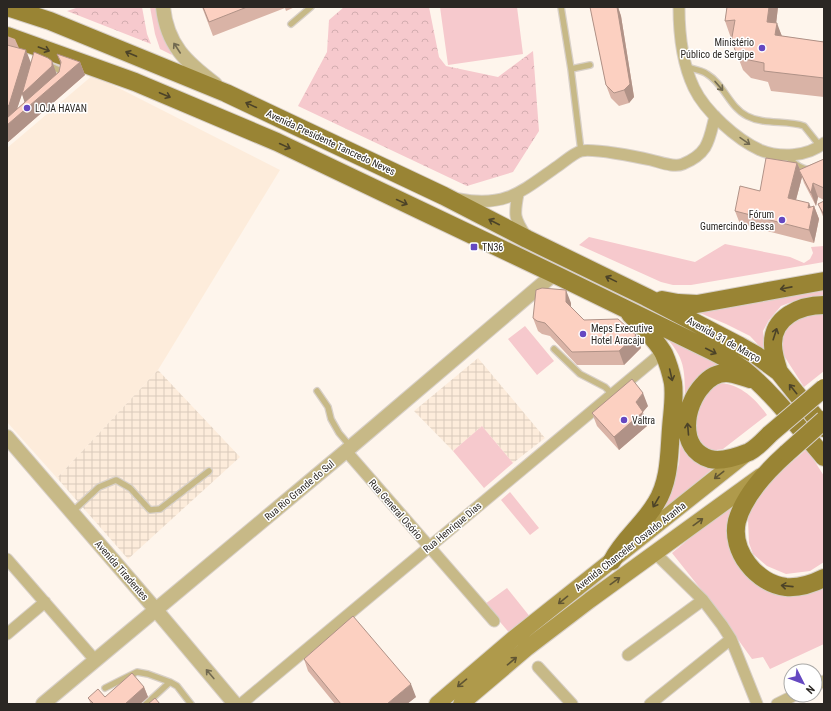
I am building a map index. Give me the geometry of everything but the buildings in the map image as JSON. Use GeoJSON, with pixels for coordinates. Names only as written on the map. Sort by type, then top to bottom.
{"type":"FeatureCollection","features":[{"type":"Feature","properties":{"kind":"main road","name":"Avenida Presidente Tancredo Neves"},"geometry":{"type":"LineString","coordinates":[[7,7],[50,21],[226,93],[444,196],[527,239],[646,297]]}},
{"type":"Feature","properties":{"kind":"main road"},"geometry":{"type":"LineString","coordinates":[[7,36],[135,82],[277,142],[626,309],[663,352],[669,366],[673,383],[673,406],[666,480],[657,503],[642,523],[618,549],[612,561]]}},
{"type":"Feature","properties":{"kind":"main road"},"geometry":{"type":"LineString","coordinates":[[646,297],[678,303],[697,304],[824,281]]}},
{"type":"Feature","properties":{"kind":"main road","name":"Avenida 31 de Março"},"geometry":{"type":"LineString","coordinates":[[646,297],[740,346],[779,372],[824,428]]}},
{"type":"Feature","properties":{"kind":"main road"},"geometry":{"type":"LineString","coordinates":[[779,372],[772,344],[774,334],[781,320],[790,313],[805,308],[824,305]]}},
{"type":"Feature","properties":{"kind":"main road","name":"Avenida 31 de Março"},"geometry":{"type":"LineString","coordinates":[[626,309],[734,362],[769,393],[824,457]]}},
{"type":"Feature","properties":{"kind":"main road"},"geometry":{"type":"LineString","coordinates":[[750,451],[722,459],[711,459],[703,455],[694,448],[689,440],[687,428],[688,415],[691,401],[699,389],[708,379],[718,374],[727,373],[758,382]]}},
{"type":"Feature","properties":{"kind":"main road","name":"Avenida Chanceler Osvaldo Aranha"},"geometry":{"type":"LineString","coordinates":[[437,704],[513,639],[750,451],[824,388]]}},
{"type":"Feature","properties":{"kind":"main road","name":"Avenida Chanceler Osvaldo Aranha"},"geometry":{"type":"LineString","coordinates":[[461,704],[527,648],[768,470],[824,420]]}},
{"type":"Feature","properties":{"kind":"main road"},"geometry":{"type":"LineString","coordinates":[[768,470],[742,508],[737,522],[737,540],[742,555],[749,566],[763,578],[775,584],[793,587],[807,585],[824,578]]}},
{"type":"Feature","properties":{"kind":"street"},"geometry":{"type":"LineString","coordinates":[[163,7],[164,22],[170,36],[181,54],[194,68],[226,93]]}},
{"type":"Feature","properties":{"kind":"street"},"geometry":{"type":"LineString","coordinates":[[679,7],[681,43],[686,67],[694,88],[715,116],[730,130],[749,144],[761,150],[787,155],[808,152],[822,144]]}},
{"type":"Feature","properties":{"kind":"street"},"geometry":{"type":"LineString","coordinates":[[444,196],[469,201],[498,201],[518,194],[581,151],[599,152],[648,159],[673,165],[681,165],[702,152],[708,142],[715,116]]}},
{"type":"Feature","properties":{"kind":"street"},"geometry":{"type":"LineString","coordinates":[[518,194],[516,205],[516,222],[527,239]]}},
{"type":"Feature","properties":{"kind":"street","name":"Rua Rio Grande do Sul"},"geometry":{"type":"LineString","coordinates":[[52,701],[95,660],[348,449],[554,274]]}},
{"type":"Feature","properties":{"kind":"street","name":"Rua Henrique Dias"},"geometry":{"type":"LineString","coordinates":[[241,704],[663,352]]}},
{"type":"Feature","properties":{"kind":"street","name":"Avenida Tiradentes"},"geometry":{"type":"LineString","coordinates":[[7,437],[235,704]]}},
{"type":"Feature","properties":{"kind":"street","name":"Rua General Osório"},"geometry":{"type":"LineString","coordinates":[[348,449],[428,547],[494,621]]}},
{"type":"Feature","properties":{"kind":"street"},"geometry":{"type":"LineString","coordinates":[[655,553],[703,600],[731,639],[757,704]]}},
{"type":"Feature","properties":{"kind":"street"},"geometry":{"type":"LineString","coordinates":[[7,559],[95,660]]}},
{"type":"Feature","properties":{"kind":"street"},"geometry":{"type":"LineString","coordinates":[[628,655],[703,600]]}},
{"type":"Feature","properties":{"kind":"street"},"geometry":{"type":"LineString","coordinates":[[7,634],[45,602]]}},
{"type":"Feature","properties":{"kind":"street"},"geometry":{"type":"LineString","coordinates":[[650,704],[731,639]]}},
{"type":"Feature","properties":{"kind":"street"},"geometry":{"type":"LineString","coordinates":[[538,667],[572,704]]}},
{"type":"Feature","properties":{"kind":"lane"},"geometry":{"type":"LineString","coordinates":[[292,24],[311,7]]}},
{"type":"Feature","properties":{"kind":"lane"},"geometry":{"type":"LineString","coordinates":[[561,7],[571,69],[581,151]]}},
{"type":"Feature","properties":{"kind":"lane"},"geometry":{"type":"LineString","coordinates":[[43,63],[59,70],[62,76],[61,82]]}},
{"type":"Feature","properties":{"kind":"lane"},"geometry":{"type":"LineString","coordinates":[[571,69],[590,65]]}},
{"type":"Feature","properties":{"kind":"lane"},"geometry":{"type":"LineString","coordinates":[[686,67],[700,71],[711,77],[737,109],[748,117],[804,126],[822,144]]}},
{"type":"Feature","properties":{"kind":"lane"},"geometry":{"type":"LineString","coordinates":[[787,155],[794,164],[802,169],[813,171],[824,168]]}},
{"type":"Feature","properties":{"kind":"lane"},"geometry":{"type":"LineString","coordinates":[[554,349],[580,374],[605,387],[612,394]]}},
{"type":"Feature","properties":{"kind":"lane"},"geometry":{"type":"LineString","coordinates":[[317,391],[328,407],[331,419],[348,449]]}},
{"type":"Feature","properties":{"kind":"lane"},"geometry":{"type":"LineString","coordinates":[[72,512],[99,487],[116,480],[130,488],[150,510],[160,509],[209,471]]}},
{"type":"Feature","properties":{"kind":"lane"},"geometry":{"type":"LineString","coordinates":[[105,688],[137,672],[148,674],[177,686],[191,704]]}},
{"type":"Feature","properties":{"kind":"lane"},"geometry":{"type":"LineString","coordinates":[[146,704],[170,682]]}},
{"type":"Feature","properties":{"kind":"shaded area"},"geometry":{"type":"Polygon","coordinates":[[[93,75],[280,170],[158,370],[57,478],[7,422],[7,148],[93,75]]]}},
{"type":"Feature","properties":{"kind":"shaded area"},"geometry":{"type":"Polygon","coordinates":[[[478,358],[545,438],[513,463],[482,426],[453,451],[414,411],[478,358]]]}},
{"type":"Feature","properties":{"kind":"shaded area"},"geometry":{"type":"Polygon","coordinates":[[[158,370],[240,457],[128,559],[57,478],[158,370]]]}},
{"type":"Feature","properties":{"kind":"green space"},"geometry":{"type":"Polygon","coordinates":[[[79,7],[142,7],[147,34],[151,44],[67,11],[79,7]]]}},
{"type":"Feature","properties":{"kind":"green space"},"geometry":{"type":"Polygon","coordinates":[[[150,7],[157,7],[162,32],[172,55],[160,49],[155,34],[150,7]]]}},
{"type":"Feature","properties":{"kind":"green space"},"geometry":{"type":"Polygon","coordinates":[[[344,7],[429,7],[439,57],[446,66],[498,77],[533,51],[539,131],[513,172],[467,186],[298,106],[327,52],[329,20],[344,7]]]}},
{"type":"Feature","properties":{"kind":"green space"},"geometry":{"type":"Polygon","coordinates":[[[440,7],[517,7],[523,54],[448,65],[440,7]]]}},
{"type":"Feature","properties":{"kind":"green space"},"geometry":{"type":"Polygon","coordinates":[[[589,237],[695,262],[725,244],[790,257],[804,263],[810,259],[813,253],[811,247],[824,246],[824,262],[691,285],[673,285],[661,282],[579,245],[589,237]]]}},
{"type":"Feature","properties":{"kind":"green space"},"geometry":{"type":"Polygon","coordinates":[[[824,286],[824,295],[797,300],[781,306],[769,320],[763,331],[766,353],[750,336],[688,308],[824,286]]]}},
{"type":"Feature","properties":{"kind":"green space"},"geometry":{"type":"Polygon","coordinates":[[[824,310],[824,371],[804,387],[779,348],[781,334],[793,321],[824,310]]]}},
{"type":"Feature","properties":{"kind":"green space"},"geometry":{"type":"Polygon","coordinates":[[[525,326],[554,361],[537,375],[508,339],[525,326]]]}},
{"type":"Feature","properties":{"kind":"green space"},"geometry":{"type":"Polygon","coordinates":[[[659,330],[726,362],[713,366],[705,372],[685,399],[684,377],[681,361],[674,347],[659,330]]]}},
{"type":"Feature","properties":{"kind":"green space"},"geometry":{"type":"Polygon","coordinates":[[[719,383],[734,386],[746,393],[767,415],[723,449],[710,451],[701,447],[688,415],[695,399],[719,383]]]}},
{"type":"Feature","properties":{"kind":"green space"},"geometry":{"type":"Polygon","coordinates":[[[682,423],[717,465],[660,513],[670,491],[679,464],[682,423]]]}},
{"type":"Feature","properties":{"kind":"green space"},"geometry":{"type":"Polygon","coordinates":[[[482,426],[513,463],[484,488],[453,451],[482,426]]]}},
{"type":"Feature","properties":{"kind":"green space"},"geometry":{"type":"Polygon","coordinates":[[[807,449],[824,476],[824,562],[810,571],[786,574],[767,566],[753,554],[749,543],[748,520],[750,506],[766,484],[807,449]]]}},
{"type":"Feature","properties":{"kind":"green space"},"geometry":{"type":"Polygon","coordinates":[[[510,492],[539,528],[530,535],[501,500],[510,492]]]}},
{"type":"Feature","properties":{"kind":"green space"},"geometry":{"type":"Polygon","coordinates":[[[738,498],[751,576],[824,581],[824,644],[770,669],[763,657],[752,659],[711,602],[672,553],[738,498]]]}},
{"type":"Feature","properties":{"kind":"green space"},"geometry":{"type":"Polygon","coordinates":[[[507,588],[531,618],[511,635],[485,604],[507,588]]]}},
{"type":"Feature","properties":{"kind":"place","name":"Ministério Público de Sergipe"},"geometry":{"type":"Point","coordinates":[762,48]}},
{"type":"Feature","properties":{"kind":"place","name":"LOJA HAVAN"},"geometry":{"type":"Point","coordinates":[27,108]}},
{"type":"Feature","properties":{"kind":"place","name":"Fórum Gumercindo Bessa"},"geometry":{"type":"Point","coordinates":[782,220]}},
{"type":"Feature","properties":{"kind":"place","name":"TN36"},"geometry":{"type":"Point","coordinates":[474,247]}},
{"type":"Feature","properties":{"kind":"place","name":"Meps Executive Hotel Aracaju"},"geometry":{"type":"Point","coordinates":[583,334]}},
{"type":"Feature","properties":{"kind":"place","name":"Valtra"},"geometry":{"type":"Point","coordinates":[624,420]}}]}
